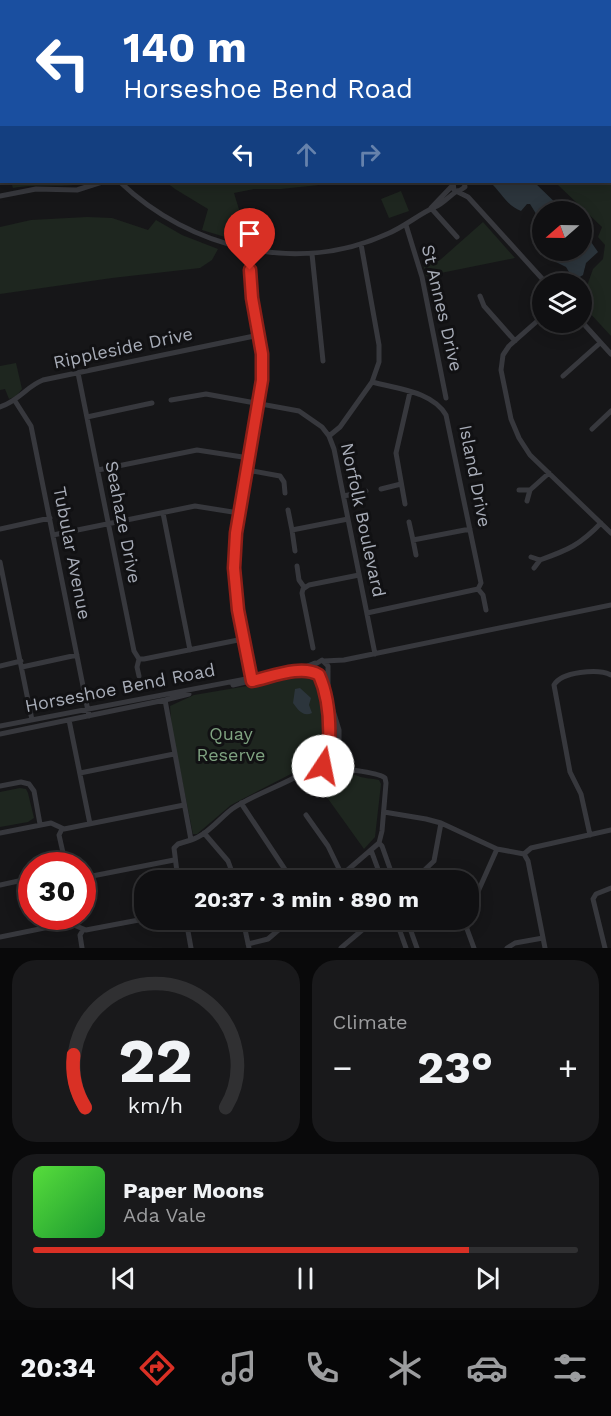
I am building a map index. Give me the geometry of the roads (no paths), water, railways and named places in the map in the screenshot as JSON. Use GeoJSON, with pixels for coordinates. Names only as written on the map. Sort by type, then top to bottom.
{"type":"FeatureCollection","features":[{"type":"Feature","properties":{"kind":"street"},"geometry":{"type":"LineString","coordinates":[[0,196],[36,189],[77,190],[99,183]]}},
{"type":"Feature","properties":{"kind":"street"},"geometry":{"type":"LineString","coordinates":[[121,183],[147,205],[182,226],[209,238],[249,250],[282,254],[312,254],[361,244],[406,225],[458,191],[464,184]]}},
{"type":"Feature","properties":{"kind":"street"},"geometry":{"type":"LineString","coordinates":[[431,208],[452,183],[458,191],[468,197],[537,273]]}},
{"type":"Feature","properties":{"kind":"street"},"geometry":{"type":"LineString","coordinates":[[464,184],[468,197]]}},
{"type":"Feature","properties":{"kind":"street"},"geometry":{"type":"LineString","coordinates":[[431,208],[457,237]]}},
{"type":"Feature","properties":{"kind":"street","name":"St Annes Drive"},"geometry":{"type":"LineString","coordinates":[[406,225],[422,277],[446,398]]}},
{"type":"Feature","properties":{"kind":"street"},"geometry":{"type":"LineString","coordinates":[[328,436],[340,427],[372,382],[378,369],[380,350],[361,244]]}},
{"type":"Feature","properties":{"kind":"street"},"geometry":{"type":"LineString","coordinates":[[249,250],[251,294],[263,368],[234,546],[234,568],[236,600],[252,679]]}},
{"type":"Feature","properties":{"kind":"street"},"geometry":{"type":"LineString","coordinates":[[312,254],[323,361]]}},
{"type":"Feature","properties":{"kind":"street"},"geometry":{"type":"LineString","coordinates":[[480,296],[484,306],[515,341]]}},
{"type":"Feature","properties":{"kind":"street"},"geometry":{"type":"LineString","coordinates":[[532,326],[505,352],[501,364],[511,419],[526,450],[611,533]]}},
{"type":"Feature","properties":{"kind":"street"},"geometry":{"type":"LineString","coordinates":[[591,333],[611,354]]}},
{"type":"Feature","properties":{"kind":"street","name":"Rippleside Drive"},"geometry":{"type":"LineString","coordinates":[[0,407],[15,401],[36,383],[259,335]]}},
{"type":"Feature","properties":{"kind":"street"},"geometry":{"type":"LineString","coordinates":[[563,376],[600,343]]}},
{"type":"Feature","properties":{"kind":"street","name":"Seahaze Drive"},"geometry":{"type":"LineString","coordinates":[[78,373],[134,651],[139,659],[137,667],[140,676]]}},
{"type":"Feature","properties":{"kind":"street","name":"Island Drive"},"geometry":{"type":"LineString","coordinates":[[372,382],[433,399],[446,415],[481,583],[478,589],[483,595],[486,610]]}},
{"type":"Feature","properties":{"kind":"street"},"geometry":{"type":"LineString","coordinates":[[405,504],[396,459],[396,447],[410,392]]}},
{"type":"Feature","properties":{"kind":"street","name":"Norfolk Boulevard"},"geometry":{"type":"LineString","coordinates":[[171,400],[200,394],[259,403],[303,413],[318,424],[328,436],[334,449],[375,654]]}},
{"type":"Feature","properties":{"kind":"street","name":"Tubular Avenue"},"geometry":{"type":"LineString","coordinates":[[15,401],[31,426],[89,716]]}},
{"type":"Feature","properties":{"kind":"street"},"geometry":{"type":"LineString","coordinates":[[87,417],[152,403]]}},
{"type":"Feature","properties":{"kind":"street"},"geometry":{"type":"LineString","coordinates":[[592,429],[611,411]]}},
{"type":"Feature","properties":{"kind":"street"},"geometry":{"type":"LineString","coordinates":[[98,470],[197,450],[249,458]]}},
{"type":"Feature","properties":{"kind":"street"},"geometry":{"type":"LineString","coordinates":[[247,470],[280,476],[284,482],[285,493]]}},
{"type":"Feature","properties":{"kind":"street"},"geometry":{"type":"LineString","coordinates":[[527,501],[530,490],[549,473]]}},
{"type":"Feature","properties":{"kind":"street"},"geometry":{"type":"LineString","coordinates":[[381,489],[401,484]]}},
{"type":"Feature","properties":{"kind":"street"},"geometry":{"type":"LineString","coordinates":[[519,490],[530,490]]}},
{"type":"Feature","properties":{"kind":"street"},"geometry":{"type":"LineString","coordinates":[[344,496],[366,492]]}},
{"type":"Feature","properties":{"kind":"street"},"geometry":{"type":"LineString","coordinates":[[53,535],[200,506],[239,513]]}},
{"type":"Feature","properties":{"kind":"street"},"geometry":{"type":"LineString","coordinates":[[288,510],[295,551]]}},
{"type":"Feature","properties":{"kind":"street"},"geometry":{"type":"LineString","coordinates":[[163,513],[190,650]]}},
{"type":"Feature","properties":{"kind":"street"},"geometry":{"type":"LineString","coordinates":[[0,528],[50,518]]}},
{"type":"Feature","properties":{"kind":"street"},"geometry":{"type":"LineString","coordinates":[[291,530],[348,519]]}},
{"type":"Feature","properties":{"kind":"street"},"geometry":{"type":"LineString","coordinates":[[409,522],[416,555]]}},
{"type":"Feature","properties":{"kind":"street"},"geometry":{"type":"LineString","coordinates":[[534,568],[540,560],[577,545],[601,524]]}},
{"type":"Feature","properties":{"kind":"street"},"geometry":{"type":"LineString","coordinates":[[413,540],[470,528]]}},
{"type":"Feature","properties":{"kind":"street"},"geometry":{"type":"LineString","coordinates":[[531,557],[540,560]]}},
{"type":"Feature","properties":{"kind":"street"},"geometry":{"type":"LineString","coordinates":[[0,562],[32,720]]}},
{"type":"Feature","properties":{"kind":"street"},"geometry":{"type":"LineString","coordinates":[[297,566],[299,580],[304,587]]}},
{"type":"Feature","properties":{"kind":"street"},"geometry":{"type":"LineString","coordinates":[[304,587],[360,575]]}},
{"type":"Feature","properties":{"kind":"street"},"geometry":{"type":"LineString","coordinates":[[304,587],[302,593],[313,648]]}},
{"type":"Feature","properties":{"kind":"street"},"geometry":{"type":"LineString","coordinates":[[368,613],[474,592],[478,589]]}},
{"type":"Feature","properties":{"kind":"street"},"geometry":{"type":"LineString","coordinates":[[326,770],[323,766],[329,743],[327,712],[324,690],[313,669],[319,660],[344,660],[611,605]]}},
{"type":"Feature","properties":{"kind":"street"},"geometry":{"type":"LineString","coordinates":[[139,659],[243,639]]}},
{"type":"Feature","properties":{"kind":"street"},"geometry":{"type":"LineString","coordinates":[[0,666],[77,655]]}},
{"type":"Feature","properties":{"kind":"street"},"geometry":{"type":"LineString","coordinates":[[317,674],[324,675],[344,660]]}},
{"type":"Feature","properties":{"kind":"street"},"geometry":{"type":"LineString","coordinates":[[324,661],[328,671],[329,699],[339,735],[340,766],[336,770]]}},
{"type":"Feature","properties":{"kind":"street","name":"Horseshoe Bend Road"},"geometry":{"type":"LineString","coordinates":[[0,734],[303,668],[315,663]]}},
{"type":"Feature","properties":{"kind":"street"},"geometry":{"type":"LineString","coordinates":[[590,835],[581,794],[570,772],[554,685],[561,678],[588,672],[601,671],[611,675]]}},
{"type":"Feature","properties":{"kind":"street","name":"Horseshoe Bend Road"},"geometry":{"type":"LineString","coordinates":[[252,679],[295,672],[317,674]]}},
{"type":"Feature","properties":{"kind":"street"},"geometry":{"type":"LineString","coordinates":[[165,698],[191,840]]}},
{"type":"Feature","properties":{"kind":"street","name":"Horseshoe Bend Road"},"geometry":{"type":"LineString","coordinates":[[0,726],[88,708],[165,698]]}},
{"type":"Feature","properties":{"kind":"street"},"geometry":{"type":"LineString","coordinates":[[69,720],[90,824]]}},
{"type":"Feature","properties":{"kind":"street"},"geometry":{"type":"LineString","coordinates":[[176,870],[173,851],[175,845],[204,833],[241,803],[306,770],[332,752],[357,770]]}},
{"type":"Feature","properties":{"kind":"street"},"geometry":{"type":"LineString","coordinates":[[80,773],[174,754]]}},
{"type":"Feature","properties":{"kind":"street"},"geometry":{"type":"LineString","coordinates":[[306,770],[316,768],[331,771],[357,770],[369,774],[381,774],[385,778],[384,812],[379,843],[348,870]]}},
{"type":"Feature","properties":{"kind":"street"},"geometry":{"type":"LineString","coordinates":[[0,786],[21,782],[29,784],[34,791],[40,824]]}},
{"type":"Feature","properties":{"kind":"street"},"geometry":{"type":"LineString","coordinates":[[241,803],[284,870]]}},
{"type":"Feature","properties":{"kind":"street"},"geometry":{"type":"LineString","coordinates":[[0,833],[51,823],[62,829],[184,805]]}},
{"type":"Feature","properties":{"kind":"street"},"geometry":{"type":"LineString","coordinates":[[384,812],[441,823],[497,849],[524,854],[534,847],[611,830]]}},
{"type":"Feature","properties":{"kind":"street"},"geometry":{"type":"LineString","coordinates":[[306,815],[328,846],[340,870]]}},
{"type":"Feature","properties":{"kind":"street"},"geometry":{"type":"LineString","coordinates":[[425,870],[434,861],[441,823]]}},
{"type":"Feature","properties":{"kind":"street"},"geometry":{"type":"LineString","coordinates":[[62,829],[59,835],[63,852]]}},
{"type":"Feature","properties":{"kind":"street"},"geometry":{"type":"LineString","coordinates":[[204,833],[228,861],[231,870]]}},
{"type":"Feature","properties":{"kind":"street"},"geometry":{"type":"LineString","coordinates":[[379,843],[390,870]]}},
{"type":"Feature","properties":{"kind":"street"},"geometry":{"type":"LineString","coordinates":[[479,889],[497,849]]}},
{"type":"Feature","properties":{"kind":"street"},"geometry":{"type":"LineString","coordinates":[[372,850],[379,870]]}},
{"type":"Feature","properties":{"kind":"street"},"geometry":{"type":"LineString","coordinates":[[524,854],[528,861],[545,948]]}},
{"type":"Feature","properties":{"kind":"street"},"geometry":{"type":"LineString","coordinates":[[96,875],[174,860]]}},
{"type":"Feature","properties":{"kind":"street"},"geometry":{"type":"LineString","coordinates":[[0,885],[18,881]]}},
{"type":"Feature","properties":{"kind":"street"},"geometry":{"type":"LineString","coordinates":[[605,948],[593,899],[596,894],[611,888]]}},
{"type":"Feature","properties":{"kind":"street"},"geometry":{"type":"LineString","coordinates":[[96,928],[134,921]]}},
{"type":"Feature","properties":{"kind":"street"},"geometry":{"type":"LineString","coordinates":[[0,937],[33,930]]}},
{"type":"Feature","properties":{"kind":"street"},"geometry":{"type":"LineString","coordinates":[[82,948],[80,935],[83,930]]}},
{"type":"Feature","properties":{"kind":"street"},"geometry":{"type":"LineString","coordinates":[[188,930],[191,948]]}},
{"type":"Feature","properties":{"kind":"street"},"geometry":{"type":"LineString","coordinates":[[245,930],[248,946],[268,939],[278,930]]}},
{"type":"Feature","properties":{"kind":"street"},"geometry":{"type":"LineString","coordinates":[[341,948],[362,930]]}},
{"type":"Feature","properties":{"kind":"street"},"geometry":{"type":"LineString","coordinates":[[400,930],[406,948]]}},
{"type":"Feature","properties":{"kind":"street"},"geometry":{"type":"LineString","coordinates":[[411,930],[417,948]]}},
{"type":"Feature","properties":{"kind":"street"},"geometry":{"type":"LineString","coordinates":[[467,930],[474,948]]}},
{"type":"Feature","properties":{"kind":"street"},"geometry":{"type":"LineString","coordinates":[[507,948],[516,943],[543,938]]}},
{"type":"Feature","properties":{"kind":"park label","name":"Quay Reserve"},"geometry":{"type":"Point","coordinates":[231,744]}}]}
